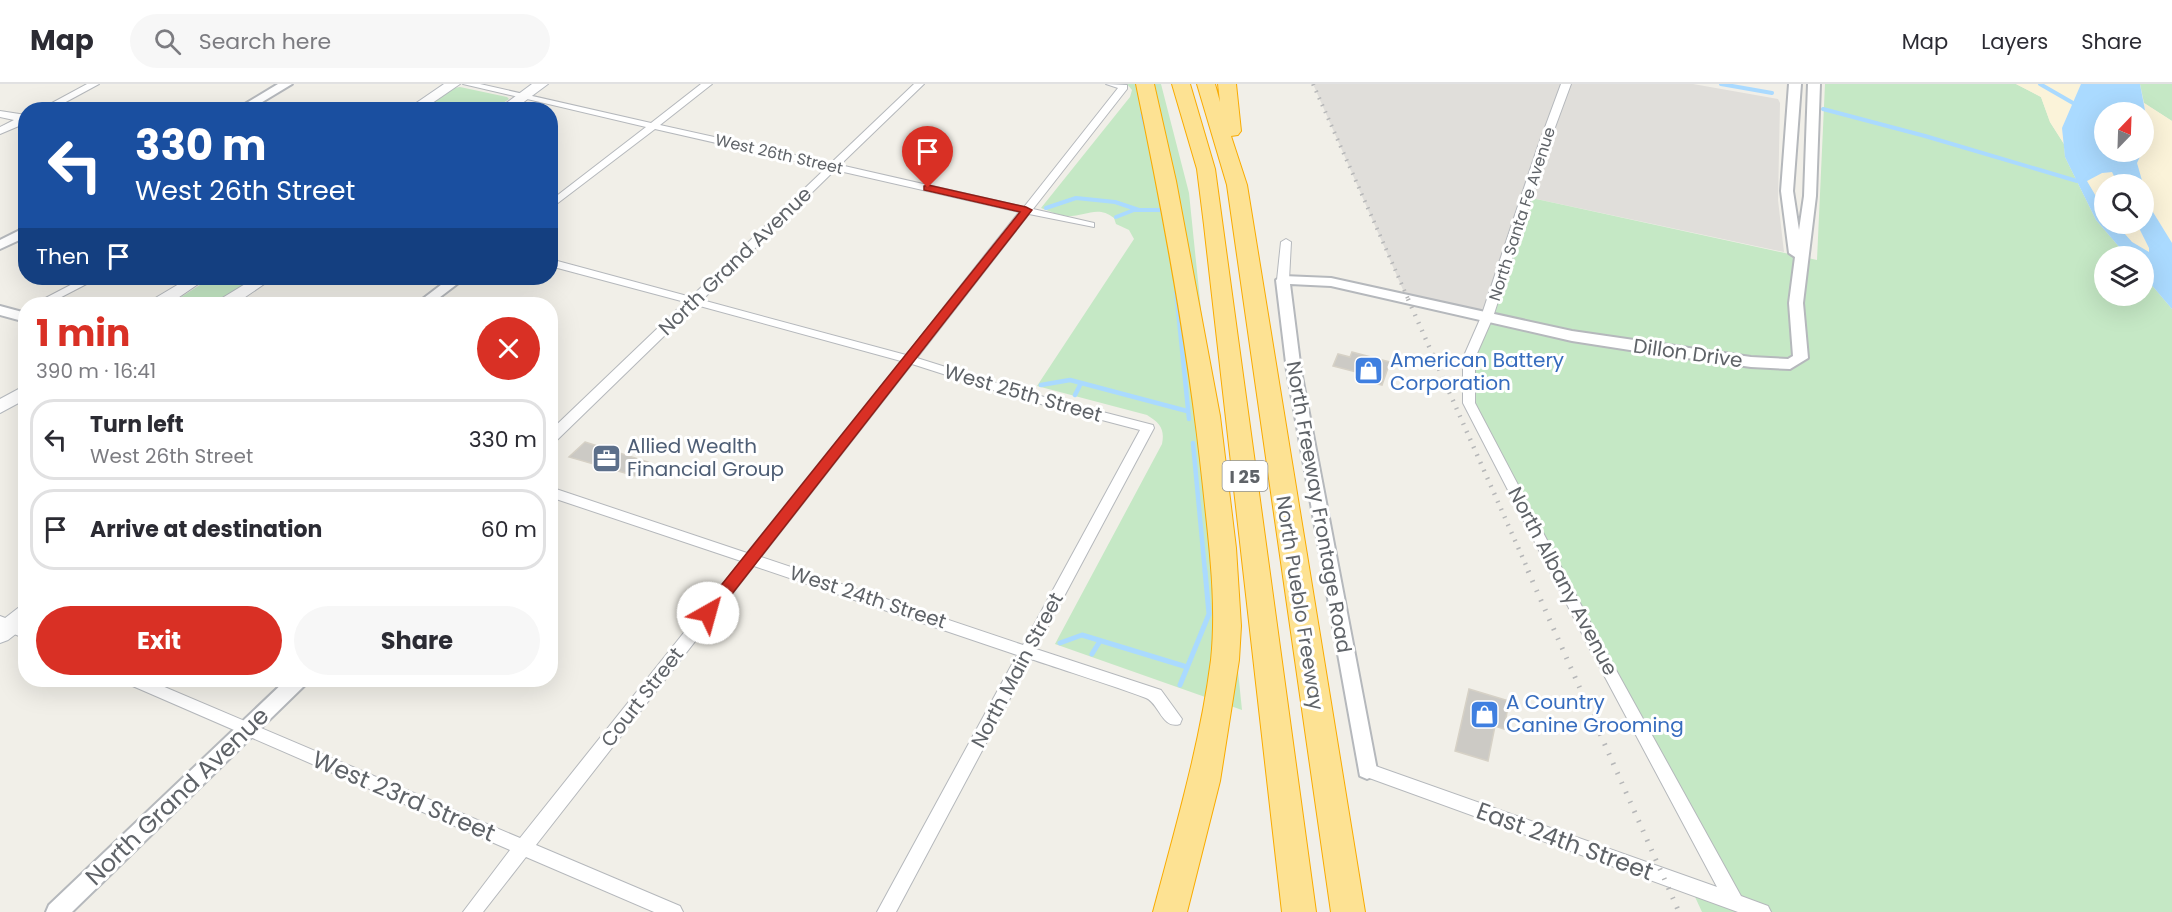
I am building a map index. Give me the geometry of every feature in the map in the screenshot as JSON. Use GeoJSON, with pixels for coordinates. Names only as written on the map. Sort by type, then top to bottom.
{"type":"FeatureCollection","features":[{"type":"Feature","properties":{"kind":"highway"},"geometry":{"type":"LineString","coordinates":[[1227,84],[1237,185]]}},
{"type":"Feature","properties":{"kind":"highway"},"geometry":{"type":"LineString","coordinates":[[1127,85],[1166,181],[1208,416],[1223,548],[1227,626],[1225,660],[1204,781],[1170,912]]}},
{"type":"Feature","properties":{"kind":"highway","name":"North Pueblo Freeway"},"geometry":{"type":"LineString","coordinates":[[1187,85],[1237,185],[1348,912]]}},
{"type":"Feature","properties":{"kind":"highway","name":"North Pueblo Freeway"},"geometry":{"type":"LineString","coordinates":[[1187,85],[1206,169],[1214,225],[1299,912]]}},
{"type":"Feature","properties":{"kind":"main road"},"geometry":{"type":"LineString","coordinates":[[425,102],[453,84]]}},
{"type":"Feature","properties":{"kind":"main road"},"geometry":{"type":"LineString","coordinates":[[514,102],[541,84]]}},
{"type":"Feature","properties":{"kind":"main road"},"geometry":{"type":"LineString","coordinates":[[169,297],[188,285]]}},
{"type":"Feature","properties":{"kind":"main road"},"geometry":{"type":"LineString","coordinates":[[236,297],[254,285]]}},
{"type":"Feature","properties":{"kind":"main road"},"geometry":{"type":"LineString","coordinates":[[0,407],[18,396]]}},
{"type":"Feature","properties":{"kind":"street"},"geometry":{"type":"LineString","coordinates":[[59,102],[94,84]]}},
{"type":"Feature","properties":{"kind":"street"},"geometry":{"type":"LineString","coordinates":[[254,102],[286,84]]}},
{"type":"Feature","properties":{"kind":"street","name":"West 26th Street"},"geometry":{"type":"LineString","coordinates":[[468,84],[549,102]]}},
{"type":"Feature","properties":{"kind":"street"},"geometry":{"type":"LineString","coordinates":[[558,200],[707,84]]}},
{"type":"Feature","properties":{"kind":"street","name":"North Grand Avenue"},"geometry":{"type":"LineString","coordinates":[[558,431],[919,84]]}},
{"type":"Feature","properties":{"kind":"street","name":"North Santa Fe Avenue"},"geometry":{"type":"LineString","coordinates":[[1283,280],[1331,282],[1487,317],[1542,149],[1566,84]]}},
{"type":"Feature","properties":{"kind":"street","name":"Dillon Drive"},"geometry":{"type":"LineString","coordinates":[[1795,84],[1787,191],[1799,269]]}},
{"type":"Feature","properties":{"kind":"street","name":"Dillon Drive"},"geometry":{"type":"LineString","coordinates":[[1487,317],[1596,340],[1751,362],[1790,364],[1801,358],[1796,303],[1810,196],[1814,84]]}},
{"type":"Feature","properties":{"kind":"street","name":"Court Street"},"geometry":{"type":"LineString","coordinates":[[472,912],[1127,85]]}},
{"type":"Feature","properties":{"kind":"street","name":"West 26th Street"},"geometry":{"type":"LineString","coordinates":[[558,104],[1090,225]]}},
{"type":"Feature","properties":{"kind":"street"},"geometry":{"type":"LineString","coordinates":[[0,114],[18,118]]}},
{"type":"Feature","properties":{"kind":"street"},"geometry":{"type":"LineString","coordinates":[[0,130],[18,122]]}},
{"type":"Feature","properties":{"kind":"street"},"geometry":{"type":"LineString","coordinates":[[0,245],[18,235]]}},
{"type":"Feature","properties":{"kind":"street","name":"North Freeway Frontage Road"},"geometry":{"type":"LineString","coordinates":[[1286,242],[1283,280],[1294,371],[1367,770]]}},
{"type":"Feature","properties":{"kind":"street","name":"West 25th Street"},"geometry":{"type":"LineString","coordinates":[[558,264],[909,359],[1022,395],[1148,428]]}},
{"type":"Feature","properties":{"kind":"street"},"geometry":{"type":"LineString","coordinates":[[54,297],[78,285]]}},
{"type":"Feature","properties":{"kind":"street"},"geometry":{"type":"LineString","coordinates":[[432,297],[449,285]]}},
{"type":"Feature","properties":{"kind":"street"},"geometry":{"type":"LineString","coordinates":[[0,310],[18,314]]}},
{"type":"Feature","properties":{"kind":"street","name":"North Albany Avenue"},"geometry":{"type":"LineString","coordinates":[[1487,317],[1469,358],[1469,403],[1595,645],[1734,902]]}},
{"type":"Feature","properties":{"kind":"street","name":"North Main Street"},"geometry":{"type":"LineString","coordinates":[[886,912],[1148,428]]}},
{"type":"Feature","properties":{"kind":"street","name":"West 24th Street"},"geometry":{"type":"LineString","coordinates":[[558,495],[1027,650],[1155,695],[1174,719]]}},
{"type":"Feature","properties":{"kind":"street","name":"West 23rd Street"},"geometry":{"type":"LineString","coordinates":[[149,687],[674,912]]}},
{"type":"Feature","properties":{"kind":"street","name":"North Grand Avenue"},"geometry":{"type":"LineString","coordinates":[[57,912],[290,687]]}},
{"type":"Feature","properties":{"kind":"street","name":"East 24th Street"},"geometry":{"type":"LineString","coordinates":[[1367,770],[1762,912]]}},
{"type":"Feature","properties":{"kind":"shaded area"},"geometry":{"type":"Polygon","coordinates":[[[1313,84],[1693,84],[1778,99],[1780,103],[1778,200],[1784,252],[1527,197],[1487,317],[1407,299],[1313,84]]]}},
{"type":"Feature","properties":{"kind":"green space"},"geometry":{"type":"Polygon","coordinates":[[[1127,84],[1161,84],[1189,193],[1242,710],[1055,644],[1163,439],[1160,427],[1147,415],[1037,386],[1134,239],[1129,230],[1116,224],[1114,218],[1103,212],[1068,216],[1041,208],[1130,97],[1132,90],[1127,84]]]}},
{"type":"Feature","properties":{"kind":"green space"},"geometry":{"type":"Polygon","coordinates":[[[1825,84],[2016,84],[2041,97],[2050,122],[2064,144],[2065,157],[2094,216],[2094,234],[2108,234],[2118,246],[2094,246],[2094,306],[2154,306],[2154,288],[2172,309],[2172,912],[1702,912],[1690,886],[1732,901],[1469,403],[1469,358],[1527,197],[1817,260],[1825,84]]]}},
{"type":"Feature","properties":{"kind":"green space"},"geometry":{"type":"Polygon","coordinates":[[[2140,84],[2172,84],[2172,121],[2154,109],[2154,102],[2144,102],[2140,84]]]}},
{"type":"Feature","properties":{"kind":"green space"},"geometry":{"type":"Polygon","coordinates":[[[460,87],[509,99],[504,102],[433,102],[454,88],[460,87]]]}},
{"type":"Feature","properties":{"kind":"green space"},"geometry":{"type":"Polygon","coordinates":[[[200,285],[248,285],[230,297],[181,297],[200,285]]]}},
{"type":"Feature","properties":{"kind":"sand"},"geometry":{"type":"Polygon","coordinates":[[[2016,84],[2081,84],[2062,128],[2064,144],[2050,122],[2041,97],[2016,84]]]}},
{"type":"Feature","properties":{"kind":"sand"},"geometry":{"type":"Polygon","coordinates":[[[2154,109],[2172,121],[2172,243],[2154,214],[2154,174],[2140,174],[2137,163],[2154,162],[2154,109]]]}},
{"type":"Feature","properties":{"kind":"sand"},"geometry":{"type":"Polygon","coordinates":[[[2094,177],[2094,194],[2086,181],[2094,177]]]}},
{"type":"Feature","properties":{"kind":"sand"},"geometry":{"type":"Polygon","coordinates":[[[2125,234],[2142,234],[2148,246],[2138,246],[2125,234]]]}},
{"type":"Feature","properties":{"kind":"water"},"geometry":{"type":"Polygon","coordinates":[[[2081,84],[2140,84],[2143,102],[2094,102],[2094,162],[2137,162],[2140,174],[2113,174],[2112,172],[2094,174],[2094,177],[2087,181],[2094,193],[2094,216],[2065,157],[2062,128],[2081,84]]]}},
{"type":"Feature","properties":{"kind":"water"},"geometry":{"type":"Polygon","coordinates":[[[2154,214],[2172,243],[2172,309],[2154,288],[2154,246],[2148,246],[2142,234],[2154,234],[2154,214]]]}},
{"type":"Feature","properties":{"kind":"water"},"geometry":{"type":"Polygon","coordinates":[[[2108,234],[2125,234],[2139,246],[2118,246],[2108,234]]]}},
{"type":"Feature","properties":{"kind":"building","name":"American Battery Corporation"},"geometry":{"type":"Polygon","coordinates":[[[1352,352],[1390,362],[1382,385],[1366,381],[1368,375],[1333,366],[1338,354],[1350,357],[1352,352]]]}},
{"type":"Feature","properties":{"kind":"building","name":"Allied Wealth Financial Group"},"geometry":{"type":"Polygon","coordinates":[[[585,442],[648,462],[635,476],[569,457],[585,442]]]}},
{"type":"Feature","properties":{"kind":"building","name":"A Country Canine Grooming"},"geometry":{"type":"Polygon","coordinates":[[[1469,689],[1509,701],[1504,729],[1495,726],[1488,761],[1455,751],[1469,689]]]}},
{"type":"Feature","properties":{"kind":"waterway"},"geometry":{"type":"LineString","coordinates":[[1721,84],[1772,93]]}},
{"type":"Feature","properties":{"kind":"waterway"},"geometry":{"type":"LineString","coordinates":[[2040,84],[2073,103]]}},
{"type":"Feature","properties":{"kind":"waterway"},"geometry":{"type":"LineString","coordinates":[[1823,109],[1925,136],[2077,181]]}},
{"type":"Feature","properties":{"kind":"waterway"},"geometry":{"type":"LineString","coordinates":[[1142,115],[1146,129]]}},
{"type":"Feature","properties":{"kind":"waterway"},"geometry":{"type":"LineString","coordinates":[[1046,208],[1076,198],[1115,202],[1139,210]]}},
{"type":"Feature","properties":{"kind":"waterway"},"geometry":{"type":"LineString","coordinates":[[1116,217],[1139,210]]}},
{"type":"Feature","properties":{"kind":"waterway"},"geometry":{"type":"LineString","coordinates":[[1139,210],[1162,210]]}},
{"type":"Feature","properties":{"kind":"waterway"},"geometry":{"type":"LineString","coordinates":[[1176,292],[1177,301]]}},
{"type":"Feature","properties":{"kind":"waterway"},"geometry":{"type":"LineString","coordinates":[[1177,299],[1189,419]]}},
{"type":"Feature","properties":{"kind":"waterway"},"geometry":{"type":"LineString","coordinates":[[1041,385],[1070,380],[1187,411]]}},
{"type":"Feature","properties":{"kind":"waterway"},"geometry":{"type":"LineString","coordinates":[[1075,395],[1081,383]]}},
{"type":"Feature","properties":{"kind":"waterway"},"geometry":{"type":"LineString","coordinates":[[1193,443],[1205,572]]}},
{"type":"Feature","properties":{"kind":"waterway"},"geometry":{"type":"LineString","coordinates":[[1180,685],[1209,614],[1205,571]]}},
{"type":"Feature","properties":{"kind":"waterway"},"geometry":{"type":"LineString","coordinates":[[1060,643],[1082,635],[1187,667]]}},
{"type":"Feature","properties":{"kind":"waterway"},"geometry":{"type":"LineString","coordinates":[[1092,654],[1100,641]]}},
{"type":"Feature","properties":{"kind":"railway"},"geometry":{"type":"LineString","coordinates":[[1313,84],[1409,301]]}},
{"type":"Feature","properties":{"kind":"railway"},"geometry":{"type":"LineString","coordinates":[[1408,299],[1529,572]]}},
{"type":"Feature","properties":{"kind":"railway"},"geometry":{"type":"LineString","coordinates":[[1528,571],[1679,912]]}},
{"type":"Feature","properties":{"kind":"place","name":"American Battery Corporation"},"geometry":{"type":"Point","coordinates":[1369,371]}},
{"type":"Feature","properties":{"kind":"place","name":"Allied Wealth Financial Group"},"geometry":{"type":"Point","coordinates":[606,458]}},
{"type":"Feature","properties":{"kind":"place","name":"A Country Canine Grooming"},"geometry":{"type":"Point","coordinates":[1485,714]}},
{"type":"Feature","properties":{"kind":"route"},"geometry":{"type":"LineString","coordinates":[[708,613],[1026,210],[928,188]]}}]}
